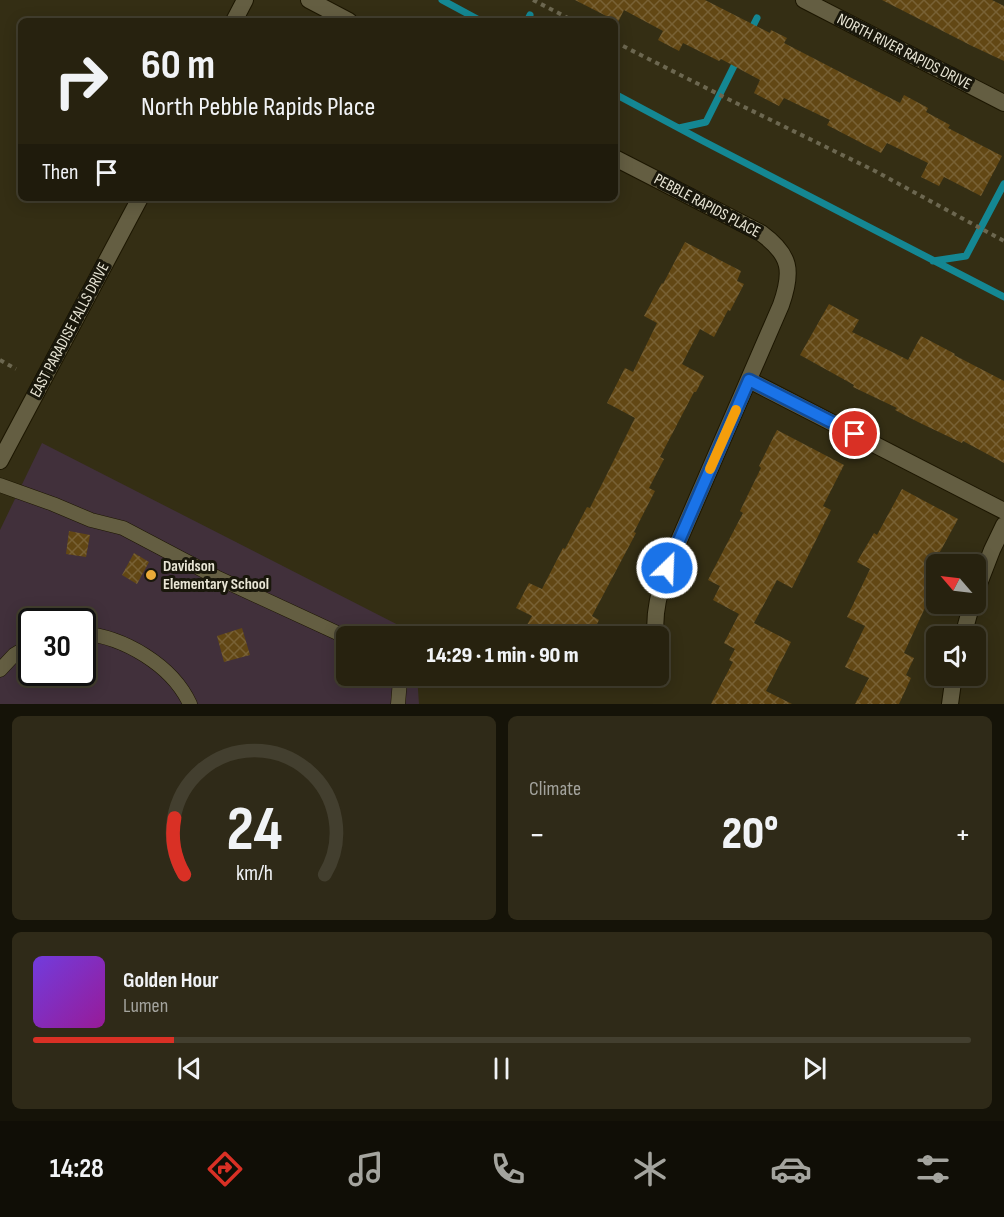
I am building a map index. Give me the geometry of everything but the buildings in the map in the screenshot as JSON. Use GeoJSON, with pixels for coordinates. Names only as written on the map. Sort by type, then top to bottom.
{"type":"FeatureCollection","features":[{"type":"Feature","properties":{"kind":"street"},"geometry":{"type":"LineString","coordinates":[[236,18],[245,0]]}},
{"type":"Feature","properties":{"kind":"street"},"geometry":{"type":"LineString","coordinates":[[309,0],[343,18]]}},
{"type":"Feature","properties":{"kind":"street","name":"NORTH RIVER RAPIDS DRIVE"},"geometry":{"type":"LineString","coordinates":[[804,0],[1004,103]]}},
{"type":"Feature","properties":{"kind":"street","name":"PEBBLE RAPIDS PLACE"},"geometry":{"type":"LineString","coordinates":[[618,160],[761,233],[783,254],[788,266],[785,294],[749,380]]}},
{"type":"Feature","properties":{"kind":"street","name":"EAST PARADISE FALLS DRIVE"},"geometry":{"type":"LineString","coordinates":[[0,461],[138,201]]}},
{"type":"Feature","properties":{"kind":"street"},"geometry":{"type":"LineString","coordinates":[[656,626],[656,610],[667,568],[749,380],[1004,511]]}},
{"type":"Feature","properties":{"kind":"street"},"geometry":{"type":"LineString","coordinates":[[986,564],[1004,525]]}},
{"type":"Feature","properties":{"kind":"street"},"geometry":{"type":"LineString","coordinates":[[950,704],[952,686]]}},
{"type":"Feature","properties":{"kind":"lane"},"geometry":{"type":"LineString","coordinates":[[0,485],[91,520],[123,528],[216,577],[336,632]]}},
{"type":"Feature","properties":{"kind":"lane"},"geometry":{"type":"LineString","coordinates":[[96,634],[147,656],[162,667],[186,695],[190,704]]}},
{"type":"Feature","properties":{"kind":"lane"},"geometry":{"type":"LineString","coordinates":[[0,669],[18,653]]}},
{"type":"Feature","properties":{"kind":"lane"},"geometry":{"type":"LineString","coordinates":[[398,704],[400,686]]}},
{"type":"Feature","properties":{"kind":"path"},"geometry":{"type":"LineString","coordinates":[[533,0],[568,18]]}},
{"type":"Feature","properties":{"kind":"path"},"geometry":{"type":"LineString","coordinates":[[618,44],[875,171],[1004,241]]}},
{"type":"Feature","properties":{"kind":"path"},"geometry":{"type":"LineString","coordinates":[[0,360],[16,369]]}},
{"type":"Feature","properties":{"kind":"shaded area","name":"Davidson Elementary School"},"geometry":{"type":"Polygon","coordinates":[[[42,443],[400,626],[336,626],[336,686],[418,686],[419,704],[0,704],[0,530],[42,443]]]}},
{"type":"Feature","properties":{"kind":"waterway"},"geometry":{"type":"LineString","coordinates":[[442,0],[475,18]]}},
{"type":"Feature","properties":{"kind":"waterway"},"geometry":{"type":"LineString","coordinates":[[750,32],[757,18]]}},
{"type":"Feature","properties":{"kind":"waterway"},"geometry":{"type":"LineString","coordinates":[[679,128],[706,122],[738,58]]}},
{"type":"Feature","properties":{"kind":"waterway"},"geometry":{"type":"LineString","coordinates":[[618,96],[1004,297]]}},
{"type":"Feature","properties":{"kind":"waterway"},"geometry":{"type":"LineString","coordinates":[[933,261],[966,256],[1004,184]]}},
{"type":"Feature","properties":{"kind":"slow traffic"},"geometry":{"type":"LineString","coordinates":[[710,469],[736,410]]}},
{"type":"Feature","properties":{"kind":"place","name":"Davidson Elementary School"},"geometry":{"type":"Point","coordinates":[151,575]}},
{"type":"Feature","properties":{"kind":"route"},"geometry":{"type":"LineString","coordinates":[[667,568],[749,380],[855,434]]}}]}
